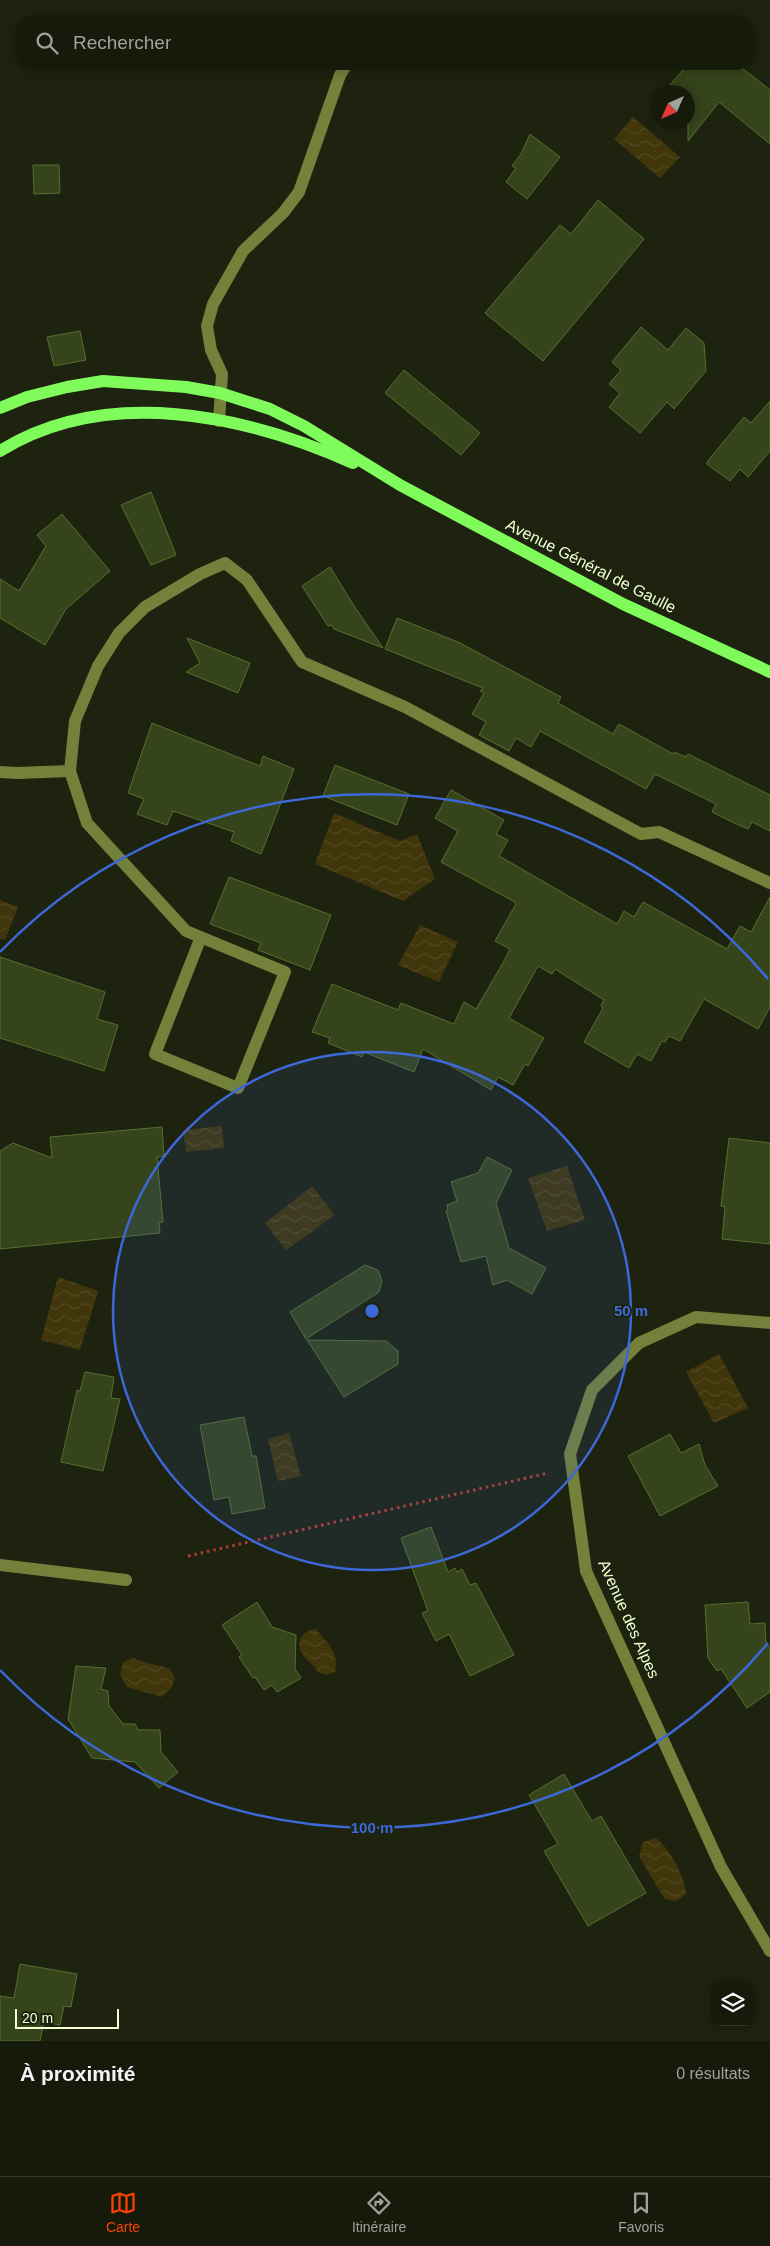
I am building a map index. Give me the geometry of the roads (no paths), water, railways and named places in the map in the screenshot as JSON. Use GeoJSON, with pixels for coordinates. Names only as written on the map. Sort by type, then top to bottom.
{"type":"FeatureCollection","features":[{"type":"Feature","properties":{"kind":"main road","name":"Avenue Général de Gaulle"},"geometry":{"type":"LineString","coordinates":[[0,408],[27,397],[67,387],[103,381],[186,386],[220,393],[270,410],[304,426],[400,485],[623,604],[770,672]]}},
{"type":"Feature","properties":{"kind":"main road","name":"Avenue Général de Gaulle"},"geometry":{"type":"LineString","coordinates":[[0,450],[57,424],[108,414],[160,413],[218,421],[289,438],[400,485]]}},
{"type":"Feature","properties":{"kind":"street"},"geometry":{"type":"LineString","coordinates":[[218,421],[222,374],[211,350],[207,326],[213,304],[243,251],[283,212],[299,192],[343,70]]}},
{"type":"Feature","properties":{"kind":"street"},"geometry":{"type":"LineString","coordinates":[[201,937],[155,1054],[238,1088],[285,972],[201,937],[186,931],[87,823],[70,771],[75,721],[98,666],[119,633],[145,607],[200,574],[225,563],[247,580],[302,662],[405,707],[641,834],[659,832],[770,883]]}},
{"type":"Feature","properties":{"kind":"street"},"geometry":{"type":"LineString","coordinates":[[0,772],[70,771]]}},
{"type":"Feature","properties":{"kind":"street","name":"Avenue des Alpes"},"geometry":{"type":"LineString","coordinates":[[770,1323],[696,1317],[639,1343],[592,1390],[570,1454],[586,1571],[721,1866],[770,1951]]}},
{"type":"Feature","properties":{"kind":"street"},"geometry":{"type":"LineString","coordinates":[[0,1565],[126,1580]]}},
{"type":"Feature","properties":{"kind":"water"},"geometry":{"type":"Polygon","coordinates":[[[633,117],[680,157],[660,178],[614,139],[633,117]]]}},
{"type":"Feature","properties":{"kind":"water"},"geometry":{"type":"Polygon","coordinates":[[[334,813],[400,841],[417,834],[435,879],[403,901],[315,864],[334,813]]]}},
{"type":"Feature","properties":{"kind":"water"},"geometry":{"type":"Polygon","coordinates":[[[0,900],[18,907],[5,940],[0,939],[0,900]]]}},
{"type":"Feature","properties":{"kind":"water"},"geometry":{"type":"Polygon","coordinates":[[[420,925],[458,942],[439,982],[398,965],[420,925]]]}},
{"type":"Feature","properties":{"kind":"water"},"geometry":{"type":"Polygon","coordinates":[[[222,1126],[224,1148],[186,1152],[183,1130],[222,1126]]]}},
{"type":"Feature","properties":{"kind":"water"},"geometry":{"type":"Polygon","coordinates":[[[567,1166],[585,1220],[547,1231],[528,1178],[567,1166]]]}},
{"type":"Feature","properties":{"kind":"water"},"geometry":{"type":"Polygon","coordinates":[[[312,1186],[335,1215],[286,1250],[265,1223],[312,1186]]]}},
{"type":"Feature","properties":{"kind":"water"},"geometry":{"type":"Polygon","coordinates":[[[58,1277],[98,1291],[80,1350],[41,1340],[58,1277]]]}},
{"type":"Feature","properties":{"kind":"water"},"geometry":{"type":"Polygon","coordinates":[[[719,1354],[748,1408],[714,1423],[686,1372],[719,1354]]]}},
{"type":"Feature","properties":{"kind":"water"},"geometry":{"type":"Polygon","coordinates":[[[289,1433],[301,1476],[278,1481],[268,1439],[289,1433]]]}},
{"type":"Feature","properties":{"kind":"water"},"geometry":{"type":"Polygon","coordinates":[[[316,1629],[332,1649],[336,1660],[335,1672],[327,1675],[319,1673],[305,1657],[299,1646],[301,1638],[307,1632],[316,1629]]]}},
{"type":"Feature","properties":{"kind":"water"},"geometry":{"type":"Polygon","coordinates":[[[133,1658],[170,1669],[175,1678],[171,1688],[162,1697],[127,1687],[120,1675],[123,1662],[133,1658]]]}},
{"type":"Feature","properties":{"kind":"water"},"geometry":{"type":"Polygon","coordinates":[[[656,1838],[671,1856],[685,1887],[686,1894],[676,1900],[664,1898],[639,1856],[643,1842],[656,1838]]]}}]}
